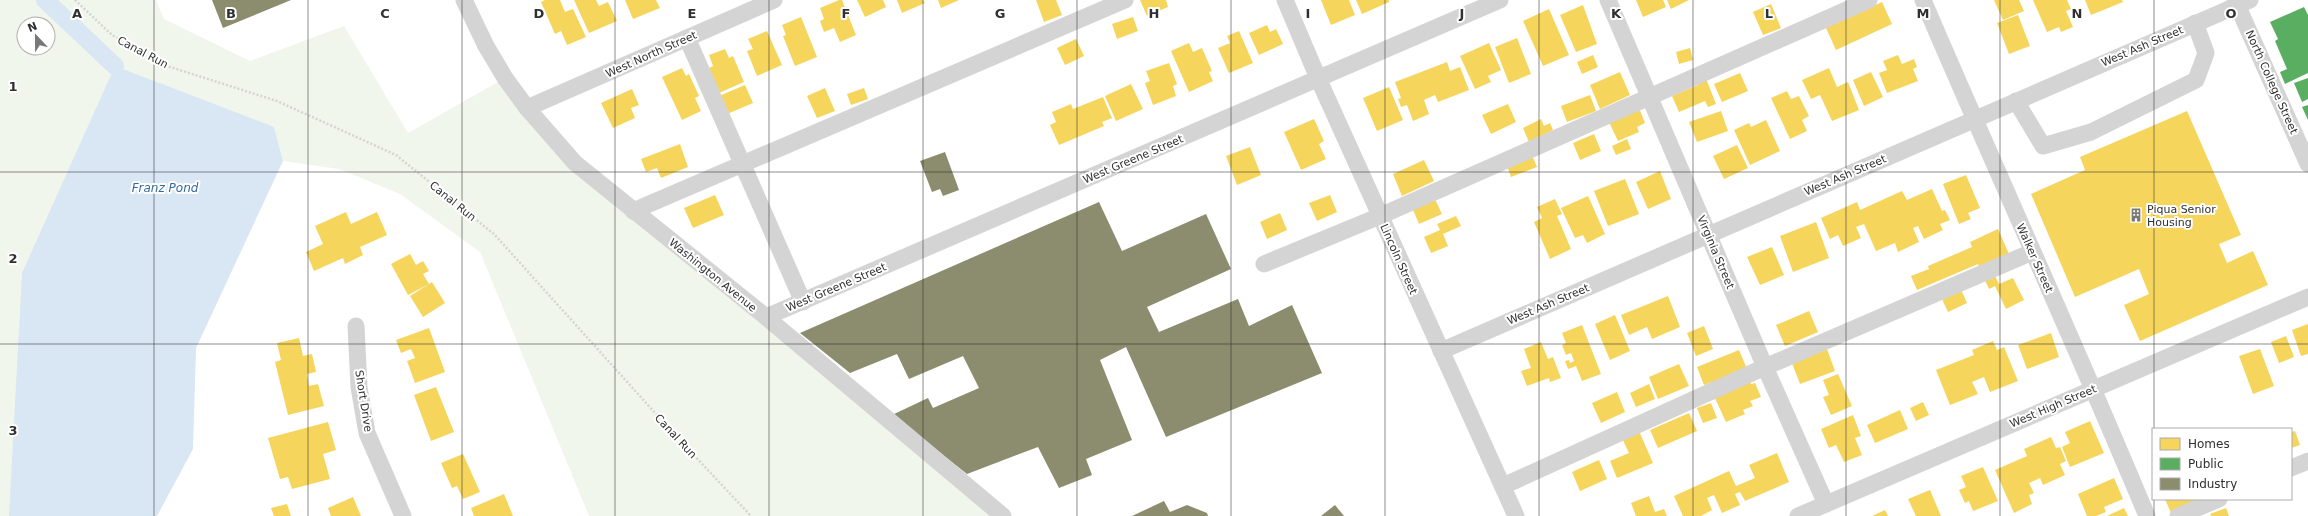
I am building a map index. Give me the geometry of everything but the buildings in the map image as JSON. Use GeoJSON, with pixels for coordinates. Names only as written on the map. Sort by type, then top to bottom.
{"type":"FeatureCollection","features":[{"type":"Feature","properties":{"kind":"street","name":"Washington Avenue"},"geometry":{"type":"LineString","coordinates":[[464,0],[486,46],[505,78],[527,108],[575,163],[766,317],[1002,516]]}},
{"type":"Feature","properties":{"kind":"street","name":"West North Street"},"geometry":{"type":"LineString","coordinates":[[527,108],[774,0]]}},
{"type":"Feature","properties":{"kind":"street"},"geometry":{"type":"LineString","coordinates":[[633,211],[1125,0]]}},
{"type":"Feature","properties":{"kind":"street","name":"Lincoln Street"},"geometry":{"type":"LineString","coordinates":[[1285,0],[1318,78],[1516,516]]}},
{"type":"Feature","properties":{"kind":"street","name":"West Greene Street"},"geometry":{"type":"LineString","coordinates":[[766,317],[1500,0]]}},
{"type":"Feature","properties":{"kind":"street","name":"Virginia Street"},"geometry":{"type":"LineString","coordinates":[[1608,0],[1765,367],[1826,504]]}},
{"type":"Feature","properties":{"kind":"street"},"geometry":{"type":"LineString","coordinates":[[1264,264],[1380,216],[1869,0]]}},
{"type":"Feature","properties":{"kind":"street","name":"Walker Street"},"geometry":{"type":"LineString","coordinates":[[1923,0],[2032,252],[2094,388],[2147,516]]}},
{"type":"Feature","properties":{"kind":"street","name":"West Ash Street"},"geometry":{"type":"LineString","coordinates":[[1441,351],[2195,24],[2241,2]]}},
{"type":"Feature","properties":{"kind":"street","name":"North College Street"},"geometry":{"type":"LineString","coordinates":[[2241,2],[2303,141],[2308,164]]}},
{"type":"Feature","properties":{"kind":"street"},"geometry":{"type":"LineString","coordinates":[[2016,101],[2043,146],[2091,132],[2196,80],[2206,53],[2195,24]]}},
{"type":"Feature","properties":{"kind":"street"},"geometry":{"type":"LineString","coordinates":[[687,38],[803,302]]}},
{"type":"Feature","properties":{"kind":"street"},"geometry":{"type":"LineString","coordinates":[[1503,486],[1765,367],[2032,252]]}},
{"type":"Feature","properties":{"kind":"street","name":"West High Street"},"geometry":{"type":"LineString","coordinates":[[1798,516],[2308,297]]}},
{"type":"Feature","properties":{"kind":"street","name":"Short Drive"},"geometry":{"type":"LineString","coordinates":[[356,326],[360,387],[368,433],[403,516]]}},
{"type":"Feature","properties":{"kind":"street"},"geometry":{"type":"LineString","coordinates":[[2292,468],[2308,461]]}},
{"type":"Feature","properties":{"kind":"street"},"geometry":{"type":"LineString","coordinates":[[2178,516],[2217,500]]}},
{"type":"Feature","properties":{"kind":"path","name":"Canal Run"},"geometry":{"type":"LineString","coordinates":[[75,0],[112,35],[167,66],[277,101],[396,155],[494,234],[674,434],[751,516]]}},
{"type":"Feature","properties":{"kind":"shaded area"},"geometry":{"type":"Polygon","coordinates":[[[0,0],[156,0],[164,19],[250,61],[344,26],[408,133],[505,78],[575,163],[1000,516],[589,516],[480,252],[400,194],[339,169],[283,161],[274,127],[9,516],[0,516],[0,0]]]}},
{"type":"Feature","properties":{"kind":"water","name":"Franz Pond"},"geometry":{"type":"Polygon","coordinates":[[[115,66],[274,127],[283,161],[196,348],[193,449],[157,516],[9,516],[22,273],[115,66]]]}},
{"type":"Feature","properties":{"kind":"waterway"},"geometry":{"type":"LineString","coordinates":[[45,0],[115,66]]}},
{"type":"Feature","properties":{"kind":"place","name":"Piqua Senior Housing"},"geometry":{"type":"Point","coordinates":[2136,215]}}]}
